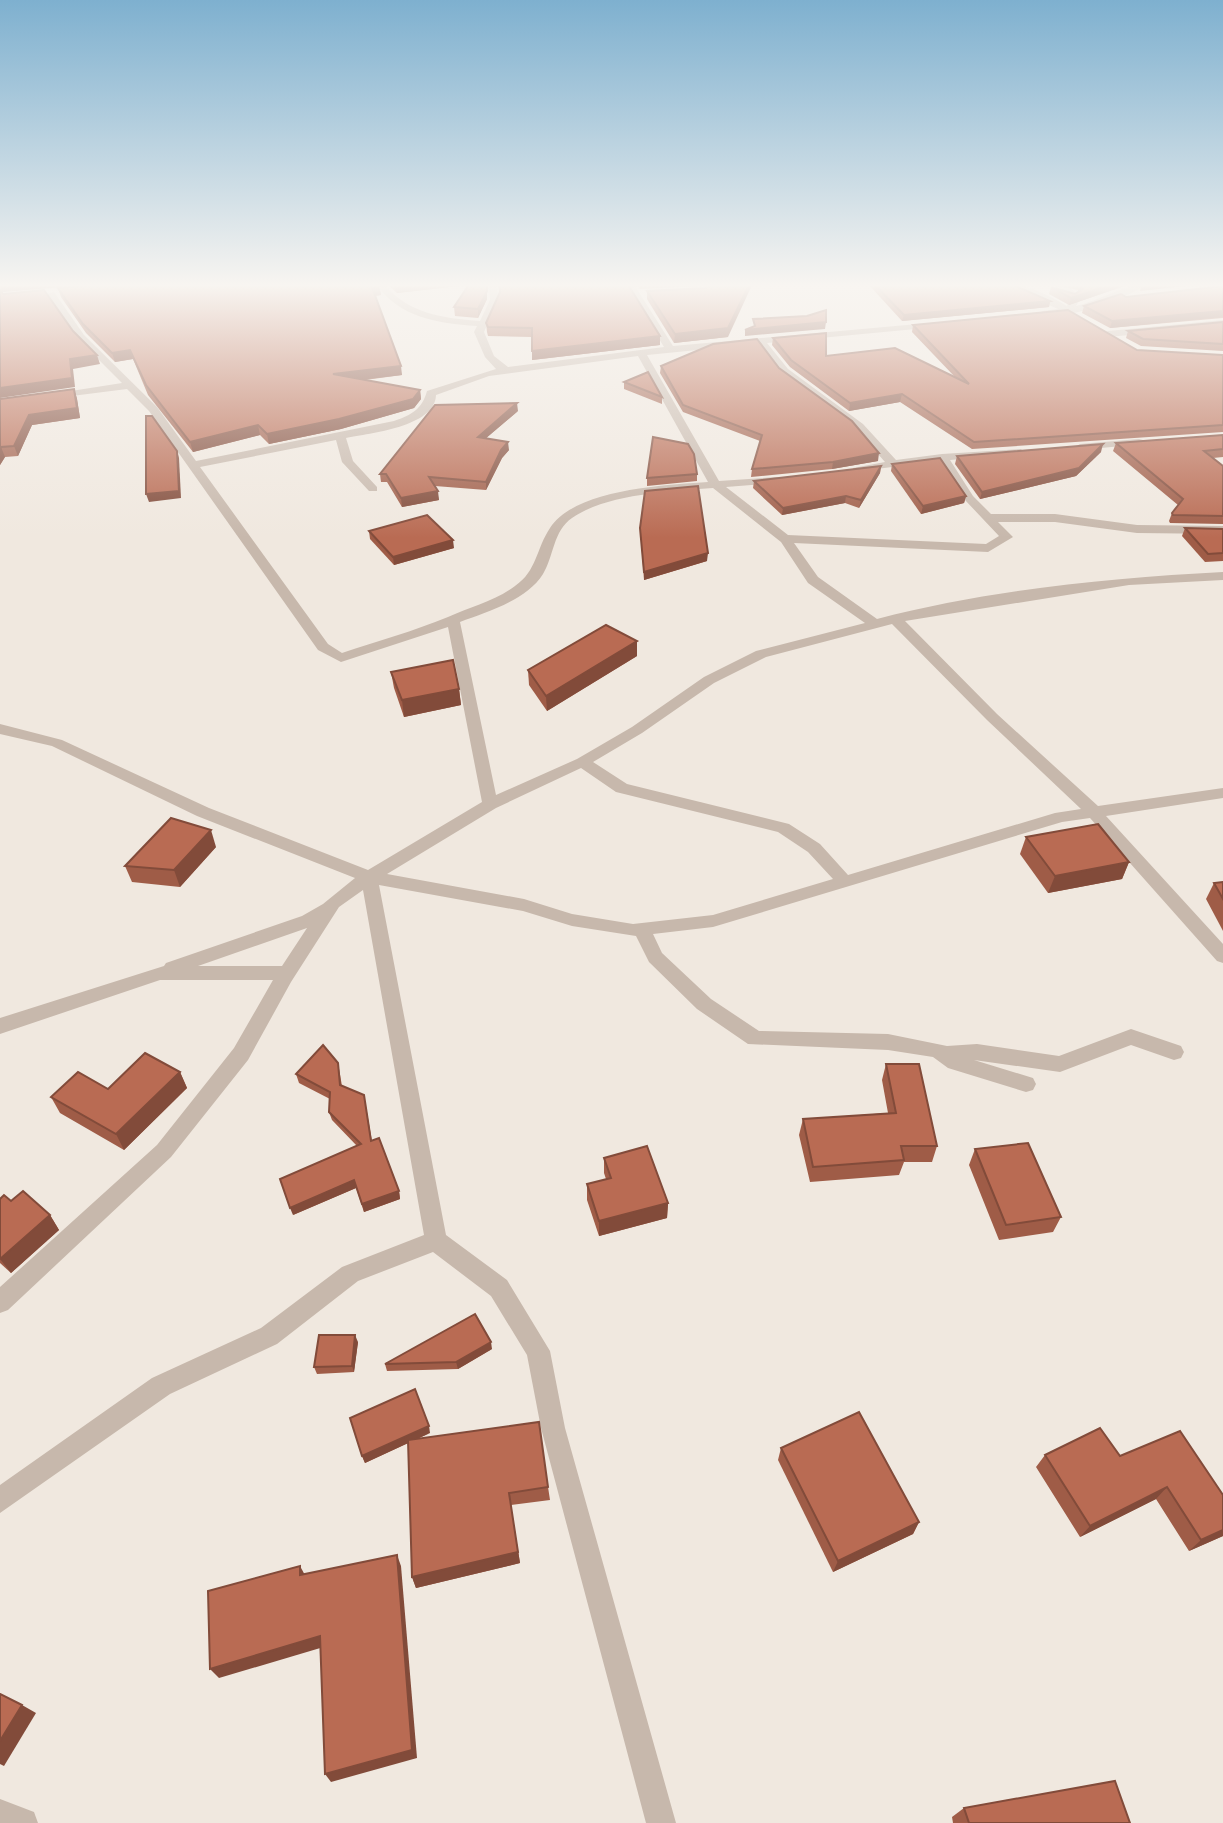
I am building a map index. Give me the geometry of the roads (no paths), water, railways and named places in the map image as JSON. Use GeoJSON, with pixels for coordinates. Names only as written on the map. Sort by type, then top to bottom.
{"type":"FeatureCollection","features":[{"type":"Feature","properties":{"kind":"street"},"geometry":{"type":"LineString","coordinates":[[113,368],[153,409],[323,647],[341,658],[453,619],[505,597],[534,578],[551,534],[568,515],[590,505],[645,492],[793,478]]}},
{"type":"Feature","properties":{"kind":"street"},"geometry":{"type":"LineString","coordinates":[[499,368],[511,371]]}},
{"type":"Feature","properties":{"kind":"street"},"geometry":{"type":"LineString","coordinates":[[194,465],[417,417],[431,400],[431,393],[468,378],[534,368]]}},
{"type":"Feature","properties":{"kind":"street"},"geometry":{"type":"LineString","coordinates":[[650,368],[716,485],[785,539],[813,580],[875,624]]}},
{"type":"Feature","properties":{"kind":"street"},"geometry":{"type":"LineString","coordinates":[[782,368],[859,426],[894,464]]}},
{"type":"Feature","properties":{"kind":"street"},"geometry":{"type":"LineString","coordinates":[[39,398],[130,385]]}},
{"type":"Feature","properties":{"kind":"street"},"geometry":{"type":"LineString","coordinates":[[340,435],[348,462],[373,489]]}},
{"type":"Feature","properties":{"kind":"street"},"geometry":{"type":"LineString","coordinates":[[1063,448],[1156,441]]}},
{"type":"Feature","properties":{"kind":"street"},"geometry":{"type":"LineString","coordinates":[[844,472],[942,457],[1036,450]]}},
{"type":"Feature","properties":{"kind":"street"},"geometry":{"type":"LineString","coordinates":[[785,539],[988,548],[1007,537],[969,498],[942,457]]}},
{"type":"Feature","properties":{"kind":"street"},"geometry":{"type":"LineString","coordinates":[[988,518],[1055,518],[1137,529],[1223,530]]}},
{"type":"Feature","properties":{"kind":"street"},"geometry":{"type":"LineString","coordinates":[[0,1026],[308,921],[369,877],[490,804],[582,762],[637,730],[709,680],[761,654],[895,619],[1129,581],[1223,576]]}},
{"type":"Feature","properties":{"kind":"street"},"geometry":{"type":"LineString","coordinates":[[453,619],[490,804]]}},
{"type":"Feature","properties":{"kind":"street"},"geometry":{"type":"LineString","coordinates":[[895,619],[992,717],[1092,810],[1223,956]]}},
{"type":"Feature","properties":{"kind":"street"},"geometry":{"type":"LineString","coordinates":[[0,729],[57,743],[203,812],[369,877],[524,905],[572,920],[633,930],[713,920],[1092,810],[1223,793]]}},
{"type":"Feature","properties":{"kind":"street"},"geometry":{"type":"LineString","coordinates":[[582,762],[622,788],[783,828],[814,848],[844,881]]}},
{"type":"Feature","properties":{"kind":"street"},"geometry":{"type":"LineString","coordinates":[[369,877],[436,1241],[499,1288],[538,1351],[553,1428],[661,1823]]}},
{"type":"Feature","properties":{"kind":"street"},"geometry":{"type":"LineString","coordinates":[[0,1302],[164,1151],[241,1054],[284,977],[333,903]]}},
{"type":"Feature","properties":{"kind":"street"},"geometry":{"type":"LineString","coordinates":[[642,929],[655,957],[704,1004],[755,1039],[888,1042],[938,1050],[955,1062],[1027,1084]]}},
{"type":"Feature","properties":{"kind":"street"},"geometry":{"type":"LineString","coordinates":[[160,973],[283,973],[284,977]]}},
{"type":"Feature","properties":{"kind":"street"},"geometry":{"type":"LineString","coordinates":[[944,1054],[977,1052],[1060,1064],[1131,1037],[1174,1052]]}},
{"type":"Feature","properties":{"kind":"street"},"geometry":{"type":"LineString","coordinates":[[0,1500],[161,1386],[269,1336],[350,1274],[436,1241]]}},
{"type":"Feature","properties":{"kind":"street"},"geometry":{"type":"LineString","coordinates":[[0,1814],[23,1823]]}}]}
